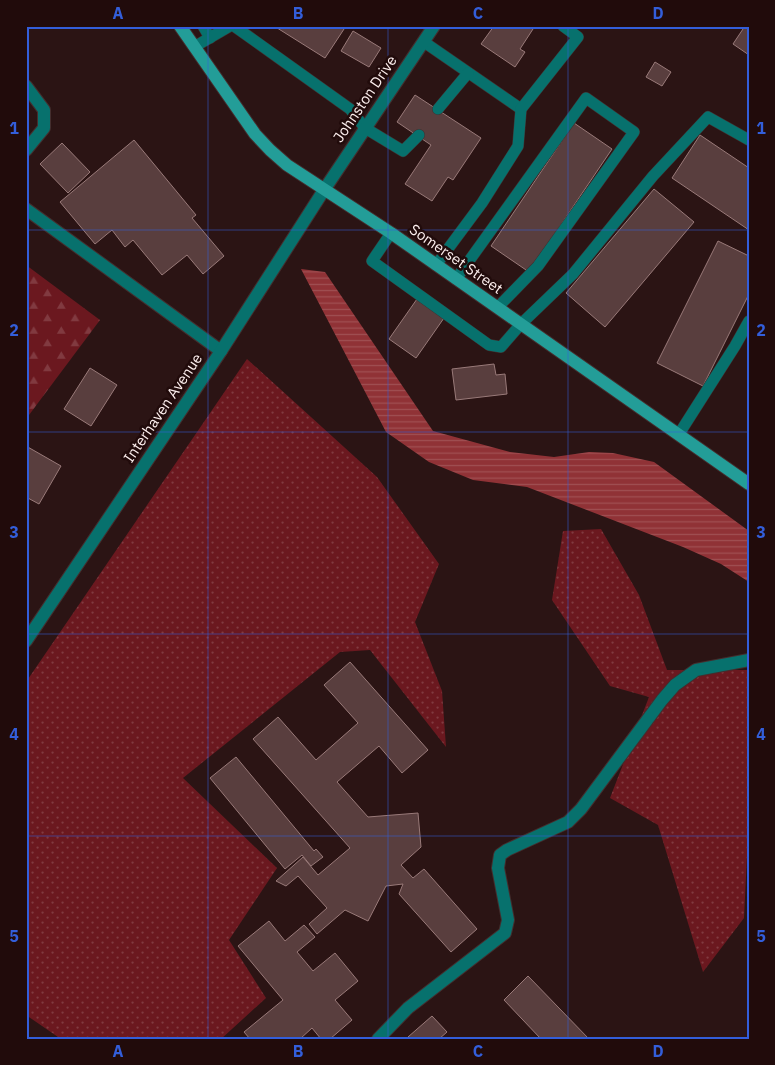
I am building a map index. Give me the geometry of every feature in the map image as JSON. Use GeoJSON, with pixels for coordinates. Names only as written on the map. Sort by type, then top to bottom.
{"type":"FeatureCollection","features":[{"type":"Feature","properties":{"kind":"main road","name":"Somerset Street"},"geometry":{"type":"LineString","coordinates":[[180,26],[265,145],[287,165],[391,233],[749,484]]}},
{"type":"Feature","properties":{"kind":"street","name":"Johnston Drive"},"geometry":{"type":"LineString","coordinates":[[324,190],[434,26]]}},
{"type":"Feature","properties":{"kind":"street"},"geometry":{"type":"LineString","coordinates":[[26,86],[44,110],[44,128],[26,150]]}},
{"type":"Feature","properties":{"kind":"street","name":"Interhaven Avenue"},"geometry":{"type":"LineString","coordinates":[[26,641],[221,351],[324,190]]}},
{"type":"Feature","properties":{"kind":"street"},"geometry":{"type":"LineString","coordinates":[[26,210],[221,351]]}},
{"type":"Feature","properties":{"kind":"street"},"geometry":{"type":"LineString","coordinates":[[378,1039],[408,1008],[505,933],[508,920],[498,868],[500,855],[568,822],[582,810],[662,700],[685,677],[696,670],[707,667],[749,660]]}},
{"type":"Feature","properties":{"kind":"lane"},"geometry":{"type":"LineString","coordinates":[[203,26],[210,38]]}},
{"type":"Feature","properties":{"kind":"lane"},"geometry":{"type":"LineString","coordinates":[[194,47],[230,26]]}},
{"type":"Feature","properties":{"kind":"lane"},"geometry":{"type":"LineString","coordinates":[[234,26],[350,109],[365,128],[403,152],[419,135]]}},
{"type":"Feature","properties":{"kind":"lane"},"geometry":{"type":"LineString","coordinates":[[436,265],[482,203],[518,146],[521,109],[578,37],[563,26]]}},
{"type":"Feature","properties":{"kind":"lane"},"geometry":{"type":"LineString","coordinates":[[424,42],[521,109]]}},
{"type":"Feature","properties":{"kind":"lane"},"geometry":{"type":"LineString","coordinates":[[438,109],[468,73]]}},
{"type":"Feature","properties":{"kind":"lane"},"geometry":{"type":"LineString","coordinates":[[456,279],[586,98],[634,132],[538,266],[498,307]]}},
{"type":"Feature","properties":{"kind":"lane"},"geometry":{"type":"LineString","coordinates":[[391,233],[372,261],[489,345],[501,347],[521,324],[573,274],[653,176],[708,117],[749,140]]}},
{"type":"Feature","properties":{"kind":"lane"},"geometry":{"type":"LineString","coordinates":[[679,434],[749,321]]}},
{"type":"Feature","properties":{"kind":"green space"},"geometry":{"type":"Polygon","coordinates":[[[26,265],[100,320],[26,419],[26,265]]]}},
{"type":"Feature","properties":{"kind":"green space"},"geometry":{"type":"Polygon","coordinates":[[[247,359],[377,477],[439,564],[415,622],[442,691],[446,747],[370,650],[340,652],[183,778],[277,868],[229,940],[266,998],[221,1039],[61,1039],[26,1015],[26,856],[28,853],[26,851],[26,682],[247,359]]]}},
{"type":"Feature","properties":{"kind":"green space"},"geometry":{"type":"Polygon","coordinates":[[[601,529],[639,595],[667,670],[749,670],[749,813],[744,918],[703,972],[658,825],[610,798],[649,697],[610,686],[552,600],[563,531],[601,529]]]}},
{"type":"Feature","properties":{"kind":"shaded area"},"geometry":{"type":"Polygon","coordinates":[[[301,269],[325,272],[433,431],[510,452],[554,457],[589,452],[613,453],[654,462],[749,531],[749,582],[721,564],[683,547],[527,487],[473,480],[429,462],[386,432],[301,269]]]}},
{"type":"Feature","properties":{"kind":"building"},"geometry":{"type":"Polygon","coordinates":[[[274,26],[346,26],[325,58],[274,26]]]}},
{"type":"Feature","properties":{"kind":"building"},"geometry":{"type":"Polygon","coordinates":[[[494,26],[529,26],[533,29],[520,49],[525,52],[515,67],[481,44],[494,26]]]}},
{"type":"Feature","properties":{"kind":"building"},"geometry":{"type":"Polygon","coordinates":[[[745,26],[749,26],[749,55],[733,44],[745,26]]]}},
{"type":"Feature","properties":{"kind":"building"},"geometry":{"type":"Polygon","coordinates":[[[353,31],[381,48],[369,67],[341,51],[353,31]]]}},
{"type":"Feature","properties":{"kind":"building"},"geometry":{"type":"Polygon","coordinates":[[[655,62],[671,72],[662,86],[646,77],[655,62]]]}},
{"type":"Feature","properties":{"kind":"building"},"geometry":{"type":"Polygon","coordinates":[[[415,95],[481,138],[453,180],[448,177],[432,201],[405,184],[431,145],[397,122],[415,95]]]}},
{"type":"Feature","properties":{"kind":"building"},"geometry":{"type":"Polygon","coordinates":[[[574,123],[612,149],[529,272],[491,246],[574,123]]]}},
{"type":"Feature","properties":{"kind":"building"},"geometry":{"type":"Polygon","coordinates":[[[700,135],[749,168],[749,230],[672,178],[700,135]]]}},
{"type":"Feature","properties":{"kind":"building"},"geometry":{"type":"Polygon","coordinates":[[[134,140],[196,215],[192,218],[224,256],[203,274],[187,255],[162,275],[133,240],[125,247],[112,230],[95,244],[60,202],[134,140]]]}},
{"type":"Feature","properties":{"kind":"building"},"geometry":{"type":"Polygon","coordinates":[[[62,143],[90,172],[68,193],[40,164],[62,143]]]}},
{"type":"Feature","properties":{"kind":"building"},"geometry":{"type":"Polygon","coordinates":[[[654,189],[694,222],[605,327],[566,293],[654,189]]]}},
{"type":"Feature","properties":{"kind":"building"},"geometry":{"type":"Polygon","coordinates":[[[718,241],[749,256],[749,294],[703,386],[657,363],[718,241]]]}},
{"type":"Feature","properties":{"kind":"building"},"geometry":{"type":"Polygon","coordinates":[[[417,299],[444,318],[416,358],[389,339],[417,299]]]}},
{"type":"Feature","properties":{"kind":"building"},"geometry":{"type":"Polygon","coordinates":[[[494,364],[496,375],[505,374],[507,394],[456,400],[452,369],[494,364]]]}},
{"type":"Feature","properties":{"kind":"building"},"geometry":{"type":"Polygon","coordinates":[[[90,368],[117,385],[91,426],[64,409],[90,368]]]}},
{"type":"Feature","properties":{"kind":"building"},"geometry":{"type":"Polygon","coordinates":[[[26,446],[61,466],[39,504],[26,497],[26,446]]]}},
{"type":"Feature","properties":{"kind":"building"},"geometry":{"type":"Polygon","coordinates":[[[350,662],[428,750],[402,773],[379,746],[337,782],[368,817],[418,813],[421,847],[401,865],[413,878],[424,869],[477,929],[451,952],[399,894],[403,884],[386,886],[368,921],[345,910],[317,934],[309,924],[327,908],[298,876],[286,886],[276,881],[303,857],[318,875],[350,848],[253,739],[278,717],[316,760],[358,723],[324,685],[350,662]]]}},
{"type":"Feature","properties":{"kind":"building"},"geometry":{"type":"Polygon","coordinates":[[[236,757],[314,851],[316,849],[323,857],[311,866],[302,855],[285,869],[210,778],[236,757]]]}},
{"type":"Feature","properties":{"kind":"building"},"geometry":{"type":"Polygon","coordinates":[[[269,921],[285,941],[304,925],[315,937],[297,952],[313,971],[335,953],[358,981],[335,1000],[352,1020],[330,1039],[321,1039],[312,1028],[300,1039],[250,1039],[244,1032],[283,1000],[238,946],[269,921]]]}},
{"type":"Feature","properties":{"kind":"building"},"geometry":{"type":"Polygon","coordinates":[[[528,976],[589,1039],[541,1039],[504,1000],[528,976]]]}},
{"type":"Feature","properties":{"kind":"building"},"geometry":{"type":"Polygon","coordinates":[[[432,1016],[447,1032],[439,1039],[409,1039],[408,1037],[432,1016]]]}}]}
